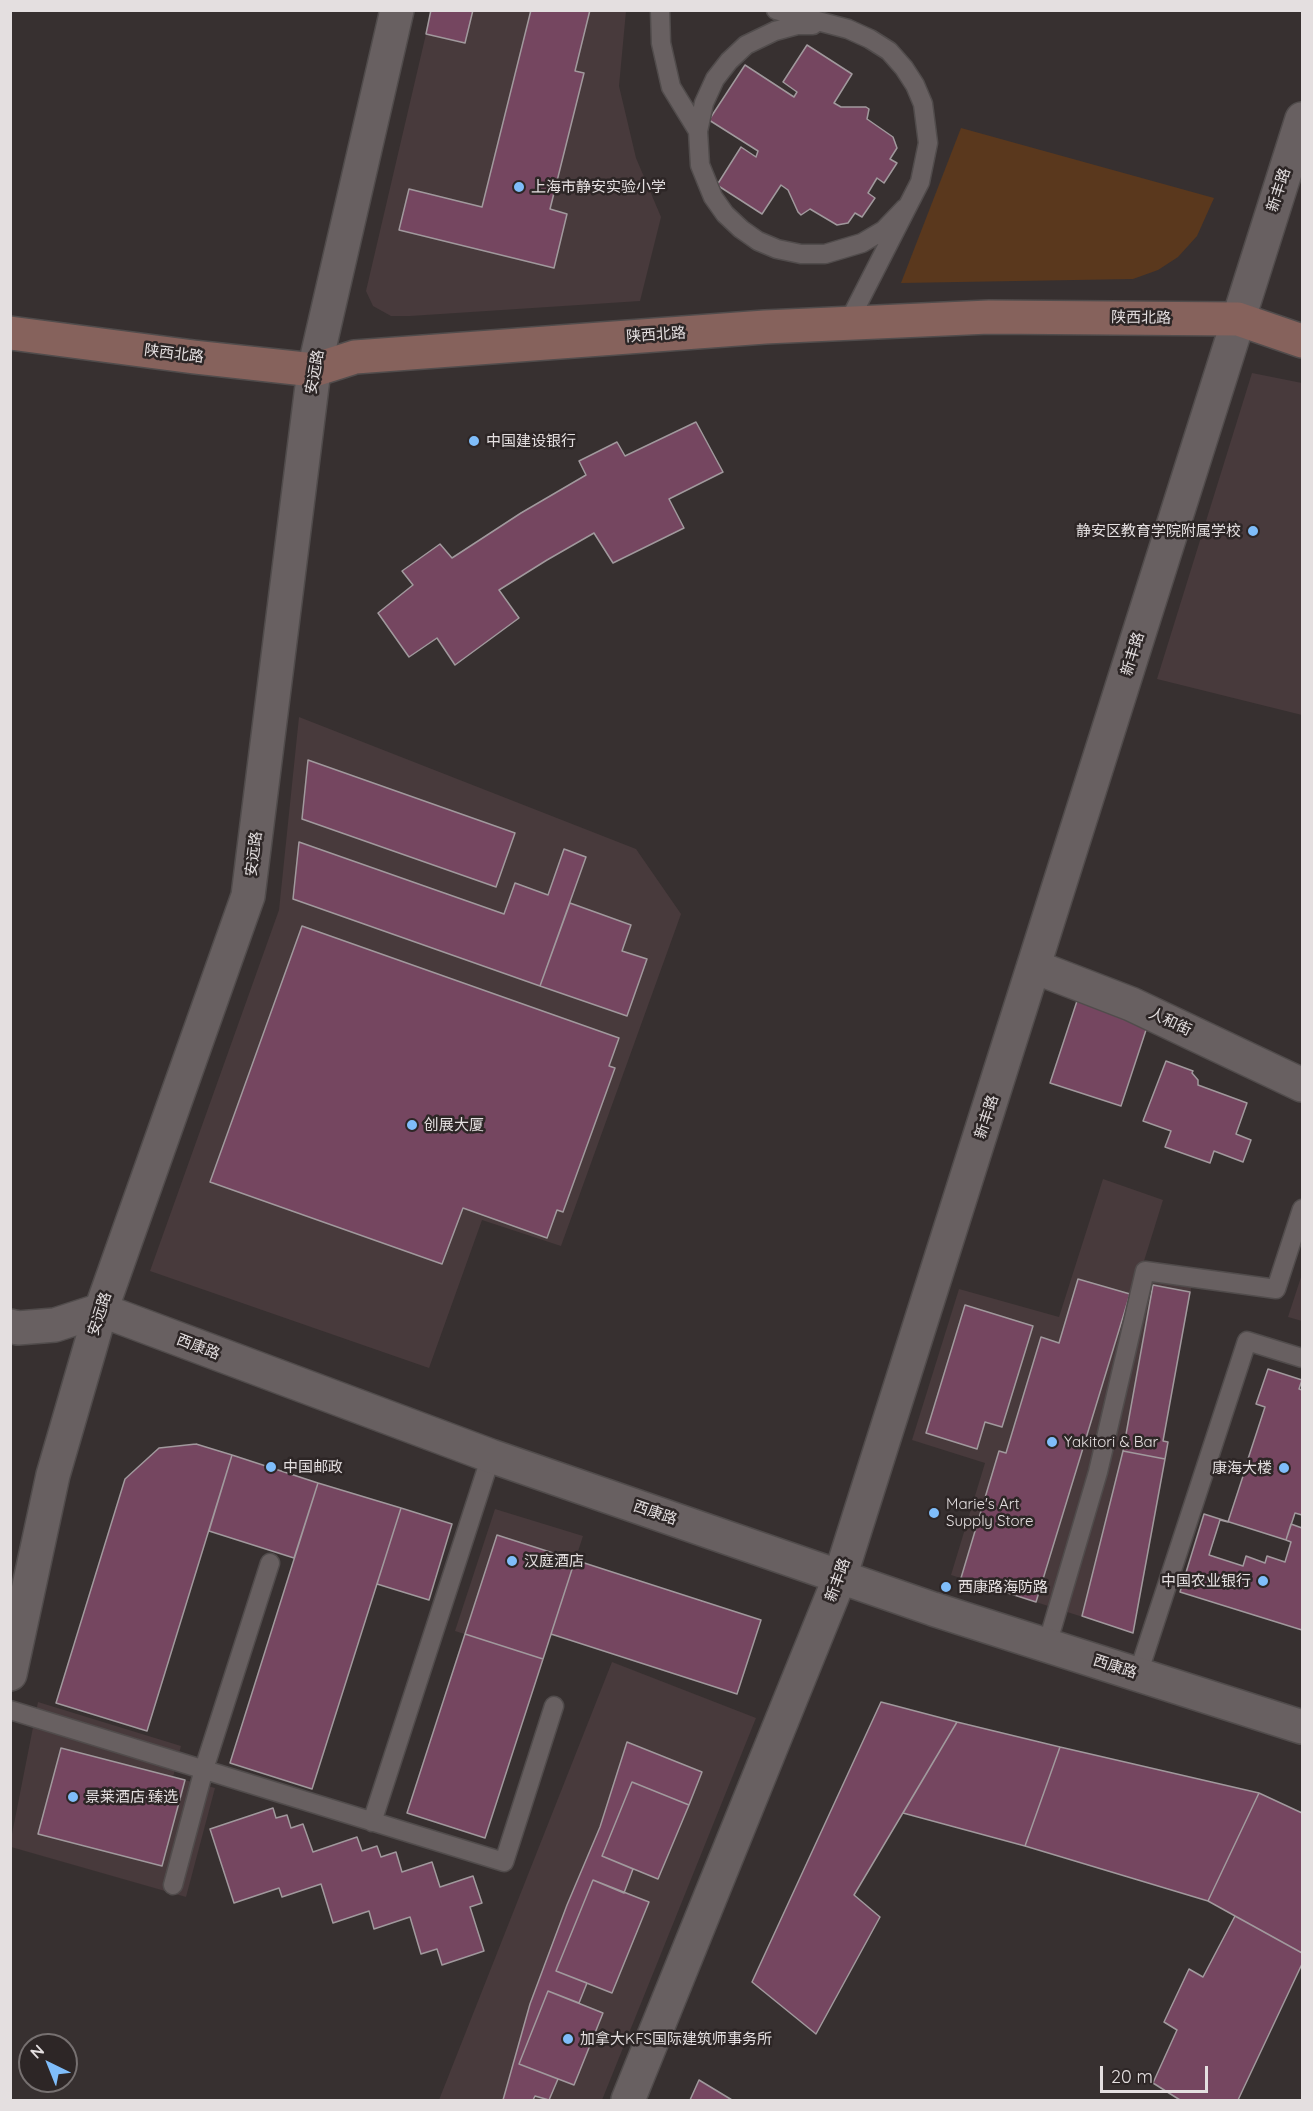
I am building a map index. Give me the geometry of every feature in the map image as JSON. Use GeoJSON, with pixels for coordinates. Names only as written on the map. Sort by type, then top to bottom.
{"type":"FeatureCollection","features":[{"type":"Feature","properties":{"kind":"main road","name":"陕西北路"},"geometry":{"type":"LineString","coordinates":[[10,333],[314,370],[355,357],[753,328],[989,316],[1238,319],[1302,341]]}},
{"type":"Feature","properties":{"kind":"street","name":"安远路"},"geometry":{"type":"LineString","coordinates":[[10,1674],[53,1475],[100,1310],[248,896],[314,370],[397,10]]}},
{"type":"Feature","properties":{"kind":"street","name":"新丰路"},"geometry":{"type":"LineString","coordinates":[[628,2100],[840,1577],[1302,119]]}},
{"type":"Feature","properties":{"kind":"street","name":"人和街"},"geometry":{"type":"LineString","coordinates":[[1035,967],[1131,1004],[1302,1085]]}},
{"type":"Feature","properties":{"kind":"street"},"geometry":{"type":"LineString","coordinates":[[10,1326],[18,1328],[55,1325],[100,1310]]}},
{"type":"Feature","properties":{"kind":"street","name":"西康路"},"geometry":{"type":"LineString","coordinates":[[100,1310],[491,1456],[840,1577],[1302,1727]]}},
{"type":"Feature","properties":{"kind":"lane"},"geometry":{"type":"LineString","coordinates":[[660,10],[661,43],[671,87],[698,130]]}},
{"type":"Feature","properties":{"kind":"lane"},"geometry":{"type":"LineString","coordinates":[[776,10],[848,29],[870,39],[888,51],[904,68],[923,104],[928,143],[920,182],[848,323]]}},
{"type":"Feature","properties":{"kind":"lane"},"geometry":{"type":"LineString","coordinates":[[824,24],[797,25],[775,31],[746,45],[715,79],[704,103],[698,130],[700,165],[713,197],[725,214],[758,241],[777,249],[801,254],[825,254],[862,243],[884,230],[905,208]]}},
{"type":"Feature","properties":{"kind":"lane"},"geometry":{"type":"LineString","coordinates":[[862,243],[882,254]]}},
{"type":"Feature","properties":{"kind":"lane"},"geometry":{"type":"LineString","coordinates":[[1047,1646],[1098,1472],[1145,1271],[1276,1289],[1302,1209]]}},
{"type":"Feature","properties":{"kind":"lane"},"geometry":{"type":"LineString","coordinates":[[1138,1674],[1247,1341],[1302,1358]]}},
{"type":"Feature","properties":{"kind":"lane"},"geometry":{"type":"LineString","coordinates":[[372,1822],[491,1456]]}},
{"type":"Feature","properties":{"kind":"lane"},"geometry":{"type":"LineString","coordinates":[[173,1885],[204,1769],[270,1563]]}},
{"type":"Feature","properties":{"kind":"lane"},"geometry":{"type":"LineString","coordinates":[[10,1710],[504,1862],[554,1706]]}},
{"type":"Feature","properties":{"kind":"shaded area","name":"上海市静安实验小学"},"geometry":{"type":"Polygon","coordinates":[[[473,11],[626,11],[619,86],[636,158],[661,217],[640,301],[410,316],[391,316],[373,306],[366,291],[426,34],[465,43],[473,11]]]}},
{"type":"Feature","properties":{"kind":"shaded area"},"geometry":{"type":"Polygon","coordinates":[[[961,128],[1214,198],[1197,236],[1178,257],[1158,270],[1133,279],[901,283],[961,128]]]}},
{"type":"Feature","properties":{"kind":"shaded area","name":"静安区教育学院附属学校"},"geometry":{"type":"Polygon","coordinates":[[[1252,373],[1302,383],[1302,715],[1157,679],[1252,373]]]}},
{"type":"Feature","properties":{"kind":"shaded area"},"geometry":{"type":"Polygon","coordinates":[[[299,717],[636,849],[681,914],[561,1246],[482,1220],[429,1368],[150,1271],[279,910],[299,717]]]}},
{"type":"Feature","properties":{"kind":"shaded area"},"geometry":{"type":"Polygon","coordinates":[[[1103,1179],[1163,1200],[1144,1261],[1195,1268],[1163,1441],[1168,1442],[1133,1633],[951,1575],[985,1463],[912,1440],[959,1289],[1059,1317],[1103,1179]]]}},
{"type":"Feature","properties":{"kind":"shaded area"},"geometry":{"type":"Polygon","coordinates":[[[1302,1274],[1302,1321],[1288,1317],[1302,1274]]]}},
{"type":"Feature","properties":{"kind":"shaded area"},"geometry":{"type":"Polygon","coordinates":[[[495,1509],[583,1536],[543,1659],[455,1631],[495,1509]]]}},
{"type":"Feature","properties":{"kind":"shaded area"},"geometry":{"type":"Polygon","coordinates":[[[612,1662],[756,1718],[602,2100],[439,2100],[612,1662]]]}},
{"type":"Feature","properties":{"kind":"shaded area"},"geometry":{"type":"Polygon","coordinates":[[[38,1702],[181,1746],[173,1777],[215,1788],[186,1897],[11,1847],[38,1702]]]}},
{"type":"Feature","properties":{"kind":"building"},"geometry":{"type":"Polygon","coordinates":[[[431,10],[473,10],[465,43],[426,34],[431,10]]]}},
{"type":"Feature","properties":{"kind":"building"},"geometry":{"type":"Polygon","coordinates":[[[531,10],[590,10],[575,71],[584,73],[550,209],[567,214],[554,268],[399,230],[409,189],[482,207],[531,10]]]}},
{"type":"Feature","properties":{"kind":"building"},"geometry":{"type":"Polygon","coordinates":[[[807,45],[852,74],[834,103],[841,107],[869,109],[867,119],[893,137],[897,148],[890,159],[897,163],[884,183],[877,178],[868,193],[875,198],[862,217],[855,213],[848,223],[837,225],[810,209],[801,215],[788,190],[781,185],[762,214],[717,185],[741,147],[756,157],[758,151],[709,120],[745,65],[794,97],[797,92],[783,82],[807,45]]]}},
{"type":"Feature","properties":{"kind":"building"},"geometry":{"type":"Polygon","coordinates":[[[696,422],[723,472],[669,499],[684,528],[613,563],[594,533],[547,560],[499,590],[519,618],[455,665],[437,638],[409,657],[378,613],[413,585],[402,571],[440,544],[452,558],[521,513],[586,475],[579,461],[617,442],[625,456],[696,422]]]}},
{"type":"Feature","properties":{"kind":"building"},"geometry":{"type":"Polygon","coordinates":[[[308,760],[515,833],[496,887],[302,819],[308,760]]]}},
{"type":"Feature","properties":{"kind":"building"},"geometry":{"type":"Polygon","coordinates":[[[299,842],[504,914],[515,883],[548,895],[564,849],[586,857],[540,986],[293,899],[299,842]]]}},
{"type":"Feature","properties":{"kind":"building"},"geometry":{"type":"Polygon","coordinates":[[[570,903],[631,925],[622,951],[647,959],[627,1016],[540,986],[570,903]]]}},
{"type":"Feature","properties":{"kind":"building","name":"创展大厦"},"geometry":{"type":"Polygon","coordinates":[[[302,926],[619,1038],[609,1066],[615,1068],[563,1212],[557,1210],[547,1238],[463,1208],[442,1264],[210,1182],[302,926]]]}},
{"type":"Feature","properties":{"kind":"building"},"geometry":{"type":"Polygon","coordinates":[[[1077,1001],[1148,1024],[1121,1106],[1050,1083],[1077,1001]]]}},
{"type":"Feature","properties":{"kind":"building"},"geometry":{"type":"Polygon","coordinates":[[[1166,1061],[1193,1071],[1198,1085],[1247,1103],[1236,1134],[1251,1140],[1243,1162],[1214,1151],[1210,1163],[1165,1147],[1171,1131],[1143,1121],[1166,1061]]]}},
{"type":"Feature","properties":{"kind":"building"},"geometry":{"type":"Polygon","coordinates":[[[1078,1279],[1130,1294],[1036,1602],[961,1578],[999,1451],[1006,1453],[1041,1337],[1059,1343],[1078,1279]]]}},
{"type":"Feature","properties":{"kind":"building"},"geometry":{"type":"Polygon","coordinates":[[[1153,1285],[1190,1292],[1163,1441],[1168,1442],[1165,1459],[1123,1451],[1153,1285]]]}},
{"type":"Feature","properties":{"kind":"building"},"geometry":{"type":"Polygon","coordinates":[[[965,1305],[1033,1326],[1002,1427],[985,1422],[977,1449],[926,1433],[965,1305]]]}},
{"type":"Feature","properties":{"kind":"building","name":"康海大楼"},"geometry":{"type":"Polygon","coordinates":[[[1268,1369],[1302,1380],[1299,1389],[1302,1390],[1302,1528],[1291,1524],[1286,1540],[1291,1542],[1285,1562],[1267,1556],[1265,1563],[1246,1556],[1243,1566],[1209,1555],[1220,1520],[1228,1522],[1246,1467],[1268,1474],[1269,1469],[1247,1462],[1265,1407],[1256,1404],[1268,1369]]]}},
{"type":"Feature","properties":{"kind":"building"},"geometry":{"type":"Polygon","coordinates":[[[196,1444],[232,1455],[147,1731],[56,1703],[125,1479],[159,1448],[196,1444]]]}},
{"type":"Feature","properties":{"kind":"building"},"geometry":{"type":"Polygon","coordinates":[[[1123,1451],[1165,1459],[1133,1633],[1082,1616],[1123,1451]]]}},
{"type":"Feature","properties":{"kind":"building"},"geometry":{"type":"Polygon","coordinates":[[[232,1455],[318,1483],[294,1558],[209,1531],[232,1455]]]}},
{"type":"Feature","properties":{"kind":"building"},"geometry":{"type":"Polygon","coordinates":[[[318,1483],[401,1508],[312,1789],[230,1763],[318,1483]]]}},
{"type":"Feature","properties":{"kind":"building"},"geometry":{"type":"Polygon","coordinates":[[[401,1508],[452,1524],[429,1600],[377,1584],[401,1508]]]}},
{"type":"Feature","properties":{"kind":"building"},"geometry":{"type":"Polygon","coordinates":[[[1295,1513],[1302,1515],[1302,1630],[1180,1592],[1204,1514],[1286,1540],[1295,1513]]]}},
{"type":"Feature","properties":{"kind":"building"},"geometry":{"type":"Polygon","coordinates":[[[497,1535],[575,1560],[543,1659],[465,1634],[497,1535]]]}},
{"type":"Feature","properties":{"kind":"building"},"geometry":{"type":"Polygon","coordinates":[[[575,1560],[761,1620],[737,1694],[551,1634],[575,1560]]]}},
{"type":"Feature","properties":{"kind":"building"},"geometry":{"type":"Polygon","coordinates":[[[465,1634],[543,1659],[485,1838],[407,1813],[465,1634]]]}},
{"type":"Feature","properties":{"kind":"building"},"geometry":{"type":"Polygon","coordinates":[[[881,1702],[957,1722],[854,1895],[880,1917],[816,2034],[752,1982],[881,1702]]]}},
{"type":"Feature","properties":{"kind":"building"},"geometry":{"type":"Polygon","coordinates":[[[957,1722],[1060,1747],[1025,1846],[903,1813],[957,1722]]]}},
{"type":"Feature","properties":{"kind":"building"},"geometry":{"type":"Polygon","coordinates":[[[627,1742],[702,1772],[689,1805],[632,1782],[602,1856],[633,1869],[624,1893],[593,1880],[556,1971],[587,1983],[579,2003],[548,1991],[519,2064],[558,2079],[549,2100],[535,2096],[533,2100],[503,2100],[530,2004],[567,1905],[600,1827],[627,1742]]]}},
{"type":"Feature","properties":{"kind":"building"},"geometry":{"type":"Polygon","coordinates":[[[1060,1747],[1259,1793],[1208,1901],[1025,1846],[1060,1747]]]}},
{"type":"Feature","properties":{"kind":"building"},"geometry":{"type":"Polygon","coordinates":[[[61,1748],[185,1780],[162,1866],[38,1834],[61,1748]]]}},
{"type":"Feature","properties":{"kind":"building"},"geometry":{"type":"Polygon","coordinates":[[[632,1782],[689,1805],[658,1879],[602,1856],[632,1782]]]}},
{"type":"Feature","properties":{"kind":"building"},"geometry":{"type":"Polygon","coordinates":[[[1259,1793],[1302,1813],[1302,1953],[1208,1901],[1259,1793]]]}},
{"type":"Feature","properties":{"kind":"building"},"geometry":{"type":"Polygon","coordinates":[[[273,1808],[276,1818],[287,1815],[291,1828],[303,1824],[313,1852],[357,1837],[362,1851],[377,1846],[381,1857],[396,1852],[402,1872],[432,1862],[440,1887],[473,1876],[482,1903],[470,1907],[484,1951],[442,1965],[437,1949],[421,1954],[410,1917],[374,1929],[369,1911],[333,1923],[321,1884],[282,1897],[279,1888],[234,1903],[210,1829],[273,1808]]]}},
{"type":"Feature","properties":{"kind":"building"},"geometry":{"type":"Polygon","coordinates":[[[593,1880],[649,1902],[612,1993],[556,1971],[593,1880]]]}},
{"type":"Feature","properties":{"kind":"building"},"geometry":{"type":"Polygon","coordinates":[[[1235,1916],[1302,1953],[1302,1964],[1238,2100],[1180,2100],[1153,2083],[1177,2030],[1164,2022],[1189,1969],[1203,1977],[1235,1916]]]}},
{"type":"Feature","properties":{"kind":"building"},"geometry":{"type":"Polygon","coordinates":[[[548,1991],[603,2013],[574,2085],[519,2064],[548,1991]]]}},
{"type":"Feature","properties":{"kind":"building"},"geometry":{"type":"Polygon","coordinates":[[[699,2080],[732,2100],[690,2100],[699,2080]]]}},
{"type":"Feature","properties":{"kind":"place","name":"上海市静安实验小学"},"geometry":{"type":"Point","coordinates":[519,187]}},
{"type":"Feature","properties":{"kind":"place","name":"中国建设银行"},"geometry":{"type":"Point","coordinates":[474,441]}},
{"type":"Feature","properties":{"kind":"place","name":"静安区教育学院附属学校"},"geometry":{"type":"Point","coordinates":[1253,531]}},
{"type":"Feature","properties":{"kind":"place","name":"创展大厦"},"geometry":{"type":"Point","coordinates":[412,1125]}},
{"type":"Feature","properties":{"kind":"place","name":"Yakitori & Bar"},"geometry":{"type":"Point","coordinates":[1052,1442]}},
{"type":"Feature","properties":{"kind":"place","name":"中国邮政"},"geometry":{"type":"Point","coordinates":[271,1467]}},
{"type":"Feature","properties":{"kind":"place","name":"康海大楼"},"geometry":{"type":"Point","coordinates":[1284,1468]}},
{"type":"Feature","properties":{"kind":"place","name":"Marie's Art Supply Store"},"geometry":{"type":"Point","coordinates":[934,1513]}},
{"type":"Feature","properties":{"kind":"place","name":"汉庭酒店"},"geometry":{"type":"Point","coordinates":[512,1561]}},
{"type":"Feature","properties":{"kind":"place","name":"中国农业银行"},"geometry":{"type":"Point","coordinates":[1263,1581]}},
{"type":"Feature","properties":{"kind":"place","name":"西康路海防路"},"geometry":{"type":"Point","coordinates":[946,1587]}},
{"type":"Feature","properties":{"kind":"place","name":"景莱酒店·臻选"},"geometry":{"type":"Point","coordinates":[73,1797]}},
{"type":"Feature","properties":{"kind":"place","name":"加拿大KFS国际建筑师事务所"},"geometry":{"type":"Point","coordinates":[568,2039]}}]}
